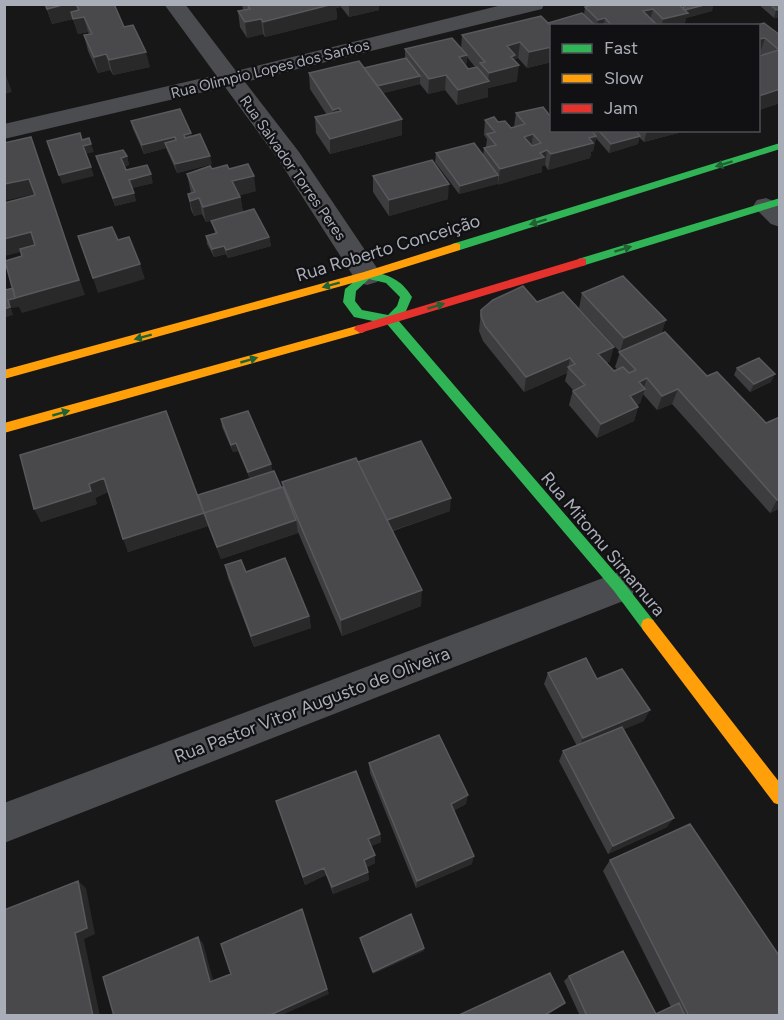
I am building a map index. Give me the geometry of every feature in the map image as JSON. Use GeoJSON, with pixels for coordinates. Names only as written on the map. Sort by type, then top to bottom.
{"type":"FeatureCollection","features":[{"type":"Feature","properties":{"kind":"street","name":"Rua Salvador Torres Peres"},"geometry":{"type":"LineString","coordinates":[[174,4],[290,158],[367,275]]}},
{"type":"Feature","properties":{"kind":"street","name":"Rua Olimpio Lopes dos Santos"},"geometry":{"type":"LineString","coordinates":[[4,132],[534,4]]}},
{"type":"Feature","properties":{"kind":"street","name":"Rua Roberto Conceição"},"geometry":{"type":"LineString","coordinates":[[4,375],[367,275],[780,146]]}},
{"type":"Feature","properties":{"kind":"street"},"geometry":{"type":"LineString","coordinates":[[4,429],[391,320],[775,208]]}},
{"type":"Feature","properties":{"kind":"street"},"geometry":{"type":"LineString","coordinates":[[367,275],[388,277],[400,285],[406,297],[402,308],[391,320],[358,314],[349,302],[351,289],[367,275]]}},
{"type":"Feature","properties":{"kind":"street","name":"Rua Mitomu Simamura"},"geometry":{"type":"LineString","coordinates":[[391,320],[619,587],[780,797]]}},
{"type":"Feature","properties":{"kind":"street","name":"Rua Pastor Vitor Augusto de Oliveira"},"geometry":{"type":"LineString","coordinates":[[4,823],[619,587]]}},
{"type":"Feature","properties":{"kind":"building"},"geometry":{"type":"Polygon","coordinates":[[[45,4],[66,4],[47,9],[45,4]]]}},
{"type":"Feature","properties":{"kind":"building"},"geometry":{"type":"Polygon","coordinates":[[[76,4],[114,4],[124,27],[133,25],[146,52],[109,60],[106,54],[94,57],[84,35],[92,34],[84,17],[73,19],[71,12],[79,10],[76,4]]]}},
{"type":"Feature","properties":{"kind":"building"},"geometry":{"type":"Polygon","coordinates":[[[247,4],[333,4],[263,22],[261,19],[245,22],[238,11],[250,9],[247,4]]]}},
{"type":"Feature","properties":{"kind":"building"},"geometry":{"type":"Polygon","coordinates":[[[595,4],[678,4],[688,13],[663,19],[653,9],[643,11],[656,24],[610,24],[605,18],[598,20],[585,7],[595,4]]]}},
{"type":"Feature","properties":{"kind":"building"},"geometry":{"type":"Polygon","coordinates":[[[684,4],[708,4],[685,10],[683,9],[684,4]]]}},
{"type":"Feature","properties":{"kind":"building"},"geometry":{"type":"Polygon","coordinates":[[[770,4],[780,4],[780,9],[776,10],[770,4]]]}},
{"type":"Feature","properties":{"kind":"building"},"geometry":{"type":"Polygon","coordinates":[[[582,13],[594,24],[550,25],[548,23],[582,13]]]}},
{"type":"Feature","properties":{"kind":"building"},"geometry":{"type":"Polygon","coordinates":[[[541,16],[550,25],[550,47],[529,52],[520,42],[507,46],[515,55],[511,57],[519,65],[489,73],[480,63],[485,62],[462,35],[541,16]]]}},
{"type":"Feature","properties":{"kind":"building"},"geometry":{"type":"Polygon","coordinates":[[[764,23],[780,35],[780,89],[760,96],[760,56],[779,50],[765,38],[760,39],[760,24],[764,23]]]}},
{"type":"Feature","properties":{"kind":"building"},"geometry":{"type":"Polygon","coordinates":[[[452,38],[467,55],[459,57],[468,69],[477,67],[489,81],[458,90],[446,75],[429,79],[405,49],[452,38]]]}},
{"type":"Feature","properties":{"kind":"building"},"geometry":{"type":"Polygon","coordinates":[[[406,58],[420,76],[377,86],[364,68],[406,58]]]}},
{"type":"Feature","properties":{"kind":"building"},"geometry":{"type":"Polygon","coordinates":[[[359,61],[402,119],[330,139],[315,117],[341,111],[339,108],[333,110],[309,73],[359,61]]]}},
{"type":"Feature","properties":{"kind":"building"},"geometry":{"type":"Polygon","coordinates":[[[543,107],[550,116],[550,132],[593,132],[596,136],[589,138],[593,143],[551,154],[547,150],[540,153],[544,157],[500,169],[484,148],[496,145],[487,134],[495,132],[485,120],[494,117],[498,122],[505,121],[511,128],[525,124],[516,113],[543,107]],[[533,134],[524,137],[532,146],[541,143],[533,134]]]}},
{"type":"Feature","properties":{"kind":"building"},"geometry":{"type":"Polygon","coordinates":[[[180,109],[191,133],[184,135],[185,138],[200,134],[210,156],[175,164],[165,143],[176,140],[175,137],[142,145],[131,121],[180,109]]]}},
{"type":"Feature","properties":{"kind":"building"},"geometry":{"type":"Polygon","coordinates":[[[600,132],[637,132],[640,136],[611,144],[600,132]]]}},
{"type":"Feature","properties":{"kind":"building"},"geometry":{"type":"Polygon","coordinates":[[[80,133],[82,140],[89,138],[91,144],[83,146],[91,167],[59,175],[47,141],[80,133]]]}},
{"type":"Feature","properties":{"kind":"building"},"geometry":{"type":"Polygon","coordinates":[[[31,137],[79,280],[15,298],[5,261],[22,256],[20,249],[35,245],[31,232],[4,239],[4,203],[35,195],[29,179],[4,184],[4,143],[31,137]]]}},
{"type":"Feature","properties":{"kind":"building"},"geometry":{"type":"Polygon","coordinates":[[[474,143],[498,175],[460,186],[436,153],[474,143]]]}},
{"type":"Feature","properties":{"kind":"building"},"geometry":{"type":"Polygon","coordinates":[[[123,150],[127,156],[121,158],[126,170],[147,165],[151,174],[129,180],[134,193],[113,198],[96,156],[123,150]]]}},
{"type":"Feature","properties":{"kind":"building"},"geometry":{"type":"Polygon","coordinates":[[[432,160],[449,184],[389,200],[373,176],[432,160]]]}},
{"type":"Feature","properties":{"kind":"building"},"geometry":{"type":"Polygon","coordinates":[[[248,164],[254,176],[232,181],[240,197],[203,207],[199,198],[190,201],[188,194],[195,192],[187,174],[210,166],[212,169],[227,165],[229,169],[248,164]]]}},
{"type":"Feature","properties":{"kind":"building"},"geometry":{"type":"Polygon","coordinates":[[[254,209],[269,237],[226,250],[224,246],[212,249],[206,236],[217,233],[211,221],[254,209]]]}},
{"type":"Feature","properties":{"kind":"building"},"geometry":{"type":"Polygon","coordinates":[[[112,227],[118,240],[129,237],[140,264],[93,278],[78,236],[112,227]]]}},
{"type":"Feature","properties":{"kind":"building"},"geometry":{"type":"Polygon","coordinates":[[[623,276],[666,320],[624,338],[582,293],[623,276]]]}},
{"type":"Feature","properties":{"kind":"building"},"geometry":{"type":"Polygon","coordinates":[[[4,284],[6,290],[13,288],[16,298],[8,300],[10,307],[4,309],[4,284]]]}},
{"type":"Feature","properties":{"kind":"building"},"geometry":{"type":"Polygon","coordinates":[[[523,286],[537,302],[563,292],[614,347],[598,354],[614,371],[623,367],[629,373],[636,370],[619,352],[665,332],[707,376],[717,372],[766,423],[780,417],[780,498],[777,500],[678,389],[662,396],[647,378],[639,382],[645,389],[630,396],[638,407],[601,424],[573,391],[585,385],[568,367],[575,364],[570,358],[526,377],[485,326],[481,316],[481,310],[493,300],[523,286]]]}},
{"type":"Feature","properties":{"kind":"building"},"geometry":{"type":"Polygon","coordinates":[[[759,358],[775,374],[754,384],[737,368],[759,358]]]}},
{"type":"Feature","properties":{"kind":"building"},"geometry":{"type":"Polygon","coordinates":[[[166,411],[204,513],[123,539],[104,478],[89,484],[91,491],[34,509],[20,455],[166,411]]]}},
{"type":"Feature","properties":{"kind":"building"},"geometry":{"type":"Polygon","coordinates":[[[248,411],[271,464],[248,472],[236,443],[231,445],[221,419],[248,411]]]}},
{"type":"Feature","properties":{"kind":"building"},"geometry":{"type":"Polygon","coordinates":[[[421,441],[451,498],[387,520],[358,462],[421,441]]]}},
{"type":"Feature","properties":{"kind":"building"},"geometry":{"type":"Polygon","coordinates":[[[356,458],[422,590],[341,620],[282,482],[356,458]]]}},
{"type":"Feature","properties":{"kind":"building"},"geometry":{"type":"Polygon","coordinates":[[[274,471],[281,487],[204,513],[198,495],[274,471]]]}},
{"type":"Feature","properties":{"kind":"building"},"geometry":{"type":"Polygon","coordinates":[[[283,487],[296,520],[217,547],[204,513],[283,487]]]}},
{"type":"Feature","properties":{"kind":"building"},"geometry":{"type":"Polygon","coordinates":[[[285,558],[309,616],[251,636],[225,565],[241,560],[246,572],[285,558]]]}},
{"type":"Feature","properties":{"kind":"building"},"geometry":{"type":"Polygon","coordinates":[[[586,658],[597,679],[622,669],[650,710],[583,738],[548,673],[586,658]]]}},
{"type":"Feature","properties":{"kind":"building"},"geometry":{"type":"Polygon","coordinates":[[[622,727],[674,818],[613,846],[563,751],[622,727]]]}},
{"type":"Feature","properties":{"kind":"building"},"geometry":{"type":"Polygon","coordinates":[[[439,735],[468,795],[451,804],[474,856],[417,881],[369,763],[439,735]]]}},
{"type":"Feature","properties":{"kind":"building"},"geometry":{"type":"Polygon","coordinates":[[[356,771],[380,834],[368,839],[375,855],[364,860],[368,872],[332,887],[324,868],[303,877],[276,801],[356,771]]]}},
{"type":"Feature","properties":{"kind":"building"},"geometry":{"type":"Polygon","coordinates":[[[690,824],[780,957],[780,1016],[689,1016],[610,860],[690,824]]]}},
{"type":"Feature","properties":{"kind":"building"},"geometry":{"type":"Polygon","coordinates":[[[78,881],[87,928],[75,933],[93,1016],[4,1016],[4,910],[78,881]]]}},
{"type":"Feature","properties":{"kind":"building"},"geometry":{"type":"Polygon","coordinates":[[[302,909],[327,989],[268,1016],[114,1016],[103,977],[198,937],[210,982],[231,974],[221,944],[302,909]]]}},
{"type":"Feature","properties":{"kind":"building"},"geometry":{"type":"Polygon","coordinates":[[[411,914],[424,948],[373,972],[360,938],[411,914]]]}},
{"type":"Feature","properties":{"kind":"building"},"geometry":{"type":"Polygon","coordinates":[[[623,951],[656,1014],[679,1003],[685,1016],[587,1016],[569,976],[623,951]]]}},
{"type":"Feature","properties":{"kind":"building"},"geometry":{"type":"Polygon","coordinates":[[[550,973],[565,1003],[543,1016],[457,1016],[550,973]]]}},
{"type":"Feature","properties":{"kind":"traffic: fast"},"geometry":{"type":"LineString","coordinates":[[456,247],[780,146]]}},
{"type":"Feature","properties":{"kind":"traffic: fast"},"geometry":{"type":"LineString","coordinates":[[582,262],[780,201]]}},
{"type":"Feature","properties":{"kind":"traffic: fast"},"geometry":{"type":"LineString","coordinates":[[391,320],[402,308],[406,297],[390,280],[367,275],[351,289],[349,302],[358,314],[391,320],[619,587],[648,625]]}},
{"type":"Feature","properties":{"kind":"traffic: slow"},"geometry":{"type":"LineString","coordinates":[[4,375],[367,275],[456,247]]}},
{"type":"Feature","properties":{"kind":"traffic: slow"},"geometry":{"type":"LineString","coordinates":[[4,428],[360,329]]}},
{"type":"Feature","properties":{"kind":"traffic: slow"},"geometry":{"type":"LineString","coordinates":[[648,625],[780,797]]}},
{"type":"Feature","properties":{"kind":"traffic: jam"},"geometry":{"type":"LineString","coordinates":[[360,329],[582,262]]}}]}
